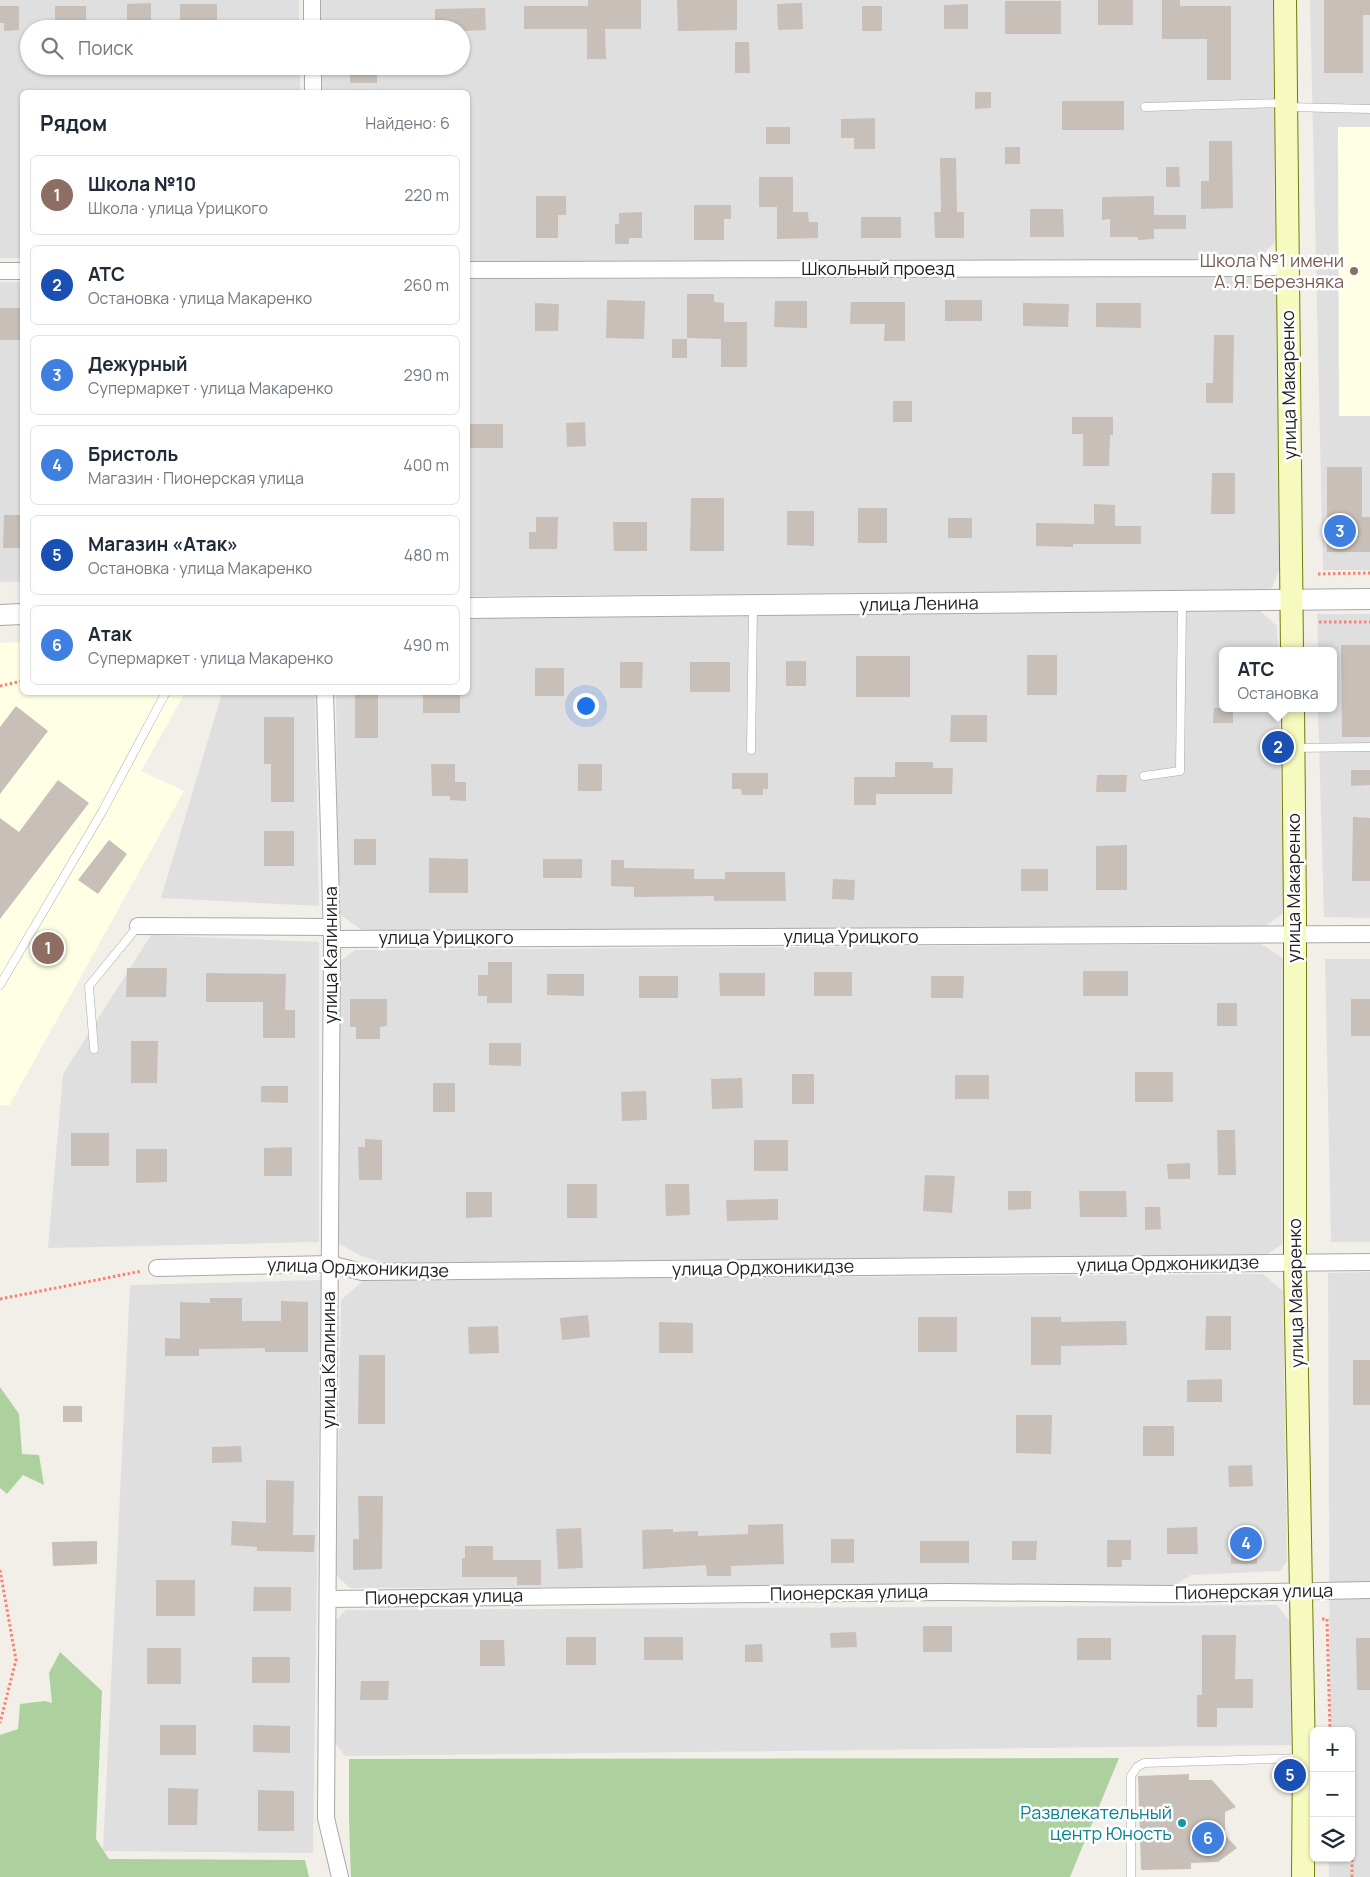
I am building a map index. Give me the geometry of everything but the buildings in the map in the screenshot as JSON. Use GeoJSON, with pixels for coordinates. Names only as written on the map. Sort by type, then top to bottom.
{"type":"FeatureCollection","features":[{"type":"Feature","properties":{"kind":"main road","name":"улица Макаренко"},"geometry":{"type":"LineString","coordinates":[[1285,0],[1292,647]]}},
{"type":"Feature","properties":{"kind":"main road","name":"улица Макаренко"},"geometry":{"type":"LineString","coordinates":[[1292,712],[1295,934],[1295,1263],[1304,1758],[1303,1877]]}},
{"type":"Feature","properties":{"kind":"street"},"geometry":{"type":"LineString","coordinates":[[312,0],[312,20]]}},
{"type":"Feature","properties":{"kind":"street"},"geometry":{"type":"LineString","coordinates":[[313,75],[314,90]]}},
{"type":"Feature","properties":{"kind":"street","name":"Школьный проезд"},"geometry":{"type":"LineString","coordinates":[[470,270],[1259,268],[1288,266]]}},
{"type":"Feature","properties":{"kind":"street"},"geometry":{"type":"LineString","coordinates":[[0,271],[20,271]]}},
{"type":"Feature","properties":{"kind":"street","name":"улица Ленина"},"geometry":{"type":"LineString","coordinates":[[470,608],[1370,599]]}},
{"type":"Feature","properties":{"kind":"street"},"geometry":{"type":"LineString","coordinates":[[0,614],[20,614]]}},
{"type":"Feature","properties":{"kind":"street","name":"улица Калинина"},"geometry":{"type":"LineString","coordinates":[[325,695],[332,933],[326,1818],[340,1877]]}},
{"type":"Feature","properties":{"kind":"street","name":"улица Урицкого"},"geometry":{"type":"LineString","coordinates":[[138,926],[332,933],[1370,934]]}},
{"type":"Feature","properties":{"kind":"street","name":"улица Орджоникидзе"},"geometry":{"type":"LineString","coordinates":[[157,1268],[330,1264],[362,1272],[1370,1262]]}},
{"type":"Feature","properties":{"kind":"street","name":"Пионерская улица"},"geometry":{"type":"LineString","coordinates":[[328,1598],[947,1592],[1169,1594],[1370,1590]]}},
{"type":"Feature","properties":{"kind":"lane"},"geometry":{"type":"LineString","coordinates":[[1146,108],[1286,105],[1370,109]]}},
{"type":"Feature","properties":{"kind":"lane"},"geometry":{"type":"LineString","coordinates":[[1144,776],[1180,771],[1182,601]]}},
{"type":"Feature","properties":{"kind":"lane"},"geometry":{"type":"LineString","coordinates":[[751,750],[753,605]]}},
{"type":"Feature","properties":{"kind":"lane"},"geometry":{"type":"LineString","coordinates":[[0,985],[102,812],[164,695]]}},
{"type":"Feature","properties":{"kind":"lane"},"geometry":{"type":"LineString","coordinates":[[1293,748],[1370,746]]}},
{"type":"Feature","properties":{"kind":"lane"},"geometry":{"type":"LineString","coordinates":[[94,1049],[89,986],[138,926]]}},
{"type":"Feature","properties":{"kind":"lane"},"geometry":{"type":"LineString","coordinates":[[1131,1877],[1131,1776],[1137,1767],[1144,1763],[1304,1758]]}},
{"type":"Feature","properties":{"kind":"path"},"geometry":{"type":"LineString","coordinates":[[1318,574],[1370,573]]}},
{"type":"Feature","properties":{"kind":"path"},"geometry":{"type":"LineString","coordinates":[[1318,622],[1370,622]]}},
{"type":"Feature","properties":{"kind":"path"},"geometry":{"type":"LineString","coordinates":[[0,686],[20,682]]}},
{"type":"Feature","properties":{"kind":"path"},"geometry":{"type":"LineString","coordinates":[[0,1299],[157,1268]]}},
{"type":"Feature","properties":{"kind":"path"},"geometry":{"type":"LineString","coordinates":[[0,1570],[16,1660],[0,1723]]}},
{"type":"Feature","properties":{"kind":"path"},"geometry":{"type":"LineString","coordinates":[[1322,1619],[1327,1619],[1330,1727]]}},
{"type":"Feature","properties":{"kind":"path"},"geometry":{"type":"LineString","coordinates":[[1352,1877],[1353,1817]]}},
{"type":"Feature","properties":{"kind":"shaded area"},"geometry":{"type":"Polygon","coordinates":[[[0,0],[299,0],[299,20],[20,20],[20,75],[300,75],[300,90],[20,90],[20,258],[0,258],[0,0]]]}},
{"type":"Feature","properties":{"kind":"shaded area"},"geometry":{"type":"Polygon","coordinates":[[[319,0],[1273,0],[1275,242],[1258,259],[470,264],[470,90],[321,90],[321,75],[470,75],[470,20],[320,20],[319,0]]]}},
{"type":"Feature","properties":{"kind":"shaded area"},"geometry":{"type":"Polygon","coordinates":[[[1310,0],[1370,0],[1370,570],[1323,570],[1310,0]]]}},
{"type":"Feature","properties":{"kind":"shaded area","name":"Школа №1 имени А. Я. Березняка"},"geometry":{"type":"Polygon","coordinates":[[[1338,127],[1370,127],[1370,416],[1339,416],[1338,127]]]}},
{"type":"Feature","properties":{"kind":"shaded area"},"geometry":{"type":"Polygon","coordinates":[[[1260,277],[1276,290],[1279,570],[1272,588],[1258,590],[470,596],[470,279],[1260,277]]]}},
{"type":"Feature","properties":{"kind":"shaded area"},"geometry":{"type":"Polygon","coordinates":[[[0,282],[20,282],[20,582],[0,582],[0,282]]]}},
{"type":"Feature","properties":{"kind":"shaded area"},"geometry":{"type":"Polygon","coordinates":[[[1260,611],[1277,626],[1278,647],[1219,647],[1219,712],[1279,712],[1284,913],[1264,927],[363,931],[338,913],[336,695],[470,695],[470,617],[1260,611]]]}},
{"type":"Feature","properties":{"kind":"shaded area"},"geometry":{"type":"Polygon","coordinates":[[[1317,614],[1370,614],[1370,918],[1324,917],[1318,712],[1337,712],[1337,647],[1318,647],[1317,614]]]}},
{"type":"Feature","properties":{"kind":"shaded area"},"geometry":{"type":"Polygon","coordinates":[[[20,642],[20,695],[184,695],[141,771],[184,791],[9,1106],[0,1105],[0,643],[20,642]]]}},
{"type":"Feature","properties":{"kind":"shaded area"},"geometry":{"type":"Polygon","coordinates":[[[221,695],[315,695],[319,906],[161,898],[221,695]]]}},
{"type":"Feature","properties":{"kind":"shaded area"},"geometry":{"type":"Polygon","coordinates":[[[151,935],[319,942],[319,1242],[48,1248],[63,1074],[151,935]]]}},
{"type":"Feature","properties":{"kind":"shaded area"},"geometry":{"type":"Polygon","coordinates":[[[1261,944],[1283,958],[1284,1243],[1263,1257],[386,1264],[361,1256],[338,1243],[339,962],[355,950],[1261,944]]]}},
{"type":"Feature","properties":{"kind":"shaded area"},"geometry":{"type":"Polygon","coordinates":[[[1325,959],[1370,959],[1370,1242],[1331,1242],[1325,959]]]}},
{"type":"Feature","properties":{"kind":"shaded area"},"geometry":{"type":"Polygon","coordinates":[[[1370,1272],[1370,1877],[1329,1877],[1329,1862],[1355,1862],[1355,1727],[1330,1727],[1328,1273],[1370,1272]]]}},
{"type":"Feature","properties":{"kind":"shaded area"},"geometry":{"type":"Polygon","coordinates":[[[1263,1274],[1283,1291],[1287,1561],[1280,1571],[1191,1575],[1174,1586],[350,1588],[336,1575],[341,1300],[364,1280],[1263,1274]]]}},
{"type":"Feature","properties":{"kind":"shaded area"},"geometry":{"type":"Polygon","coordinates":[[[321,1280],[313,1853],[103,1851],[130,1285],[321,1280]]]}},
{"type":"Feature","properties":{"kind":"shaded area"},"geometry":{"type":"Polygon","coordinates":[[[1277,1605],[1291,1623],[1291,1745],[345,1756],[335,1743],[335,1621],[346,1610],[1277,1605]]]}},
{"type":"Feature","properties":{"kind":"green space"},"geometry":{"type":"Polygon","coordinates":[[[0,1387],[19,1414],[22,1454],[39,1455],[44,1485],[23,1475],[7,1494],[0,1488],[0,1387]]]}},
{"type":"Feature","properties":{"kind":"green space"},"geometry":{"type":"Polygon","coordinates":[[[60,1652],[102,1691],[96,1839],[109,1859],[305,1860],[309,1877],[0,1877],[0,1735],[18,1729],[20,1704],[45,1701],[52,1703],[49,1673],[60,1652]]]}},
{"type":"Feature","properties":{"kind":"green space"},"geometry":{"type":"Polygon","coordinates":[[[1119,1758],[1070,1877],[351,1877],[349,1759],[1119,1758]]]}},
{"type":"Feature","properties":{"kind":"place","name":"Школа №1 имени А. Я. Березняка"},"geometry":{"type":"Point","coordinates":[1354,271]}},
{"type":"Feature","properties":{"kind":"place","name":"Дежурный"},"geometry":{"type":"Point","coordinates":[1340,531]}},
{"type":"Feature","properties":{"kind":"place","name":"АТС"},"geometry":{"type":"Point","coordinates":[1278,747]}},
{"type":"Feature","properties":{"kind":"place","name":"Школа №10"},"geometry":{"type":"Point","coordinates":[48,948]}},
{"type":"Feature","properties":{"kind":"place","name":"Бристоль"},"geometry":{"type":"Point","coordinates":[1246,1543]}},
{"type":"Feature","properties":{"kind":"place","name":"Магазин «Атак»"},"geometry":{"type":"Point","coordinates":[1290,1775]}},
{"type":"Feature","properties":{"kind":"place","name":"Развлекательный центр Юность"},"geometry":{"type":"Point","coordinates":[1182,1823]}},
{"type":"Feature","properties":{"kind":"place","name":"Атак"},"geometry":{"type":"Point","coordinates":[1208,1838]}}]}
